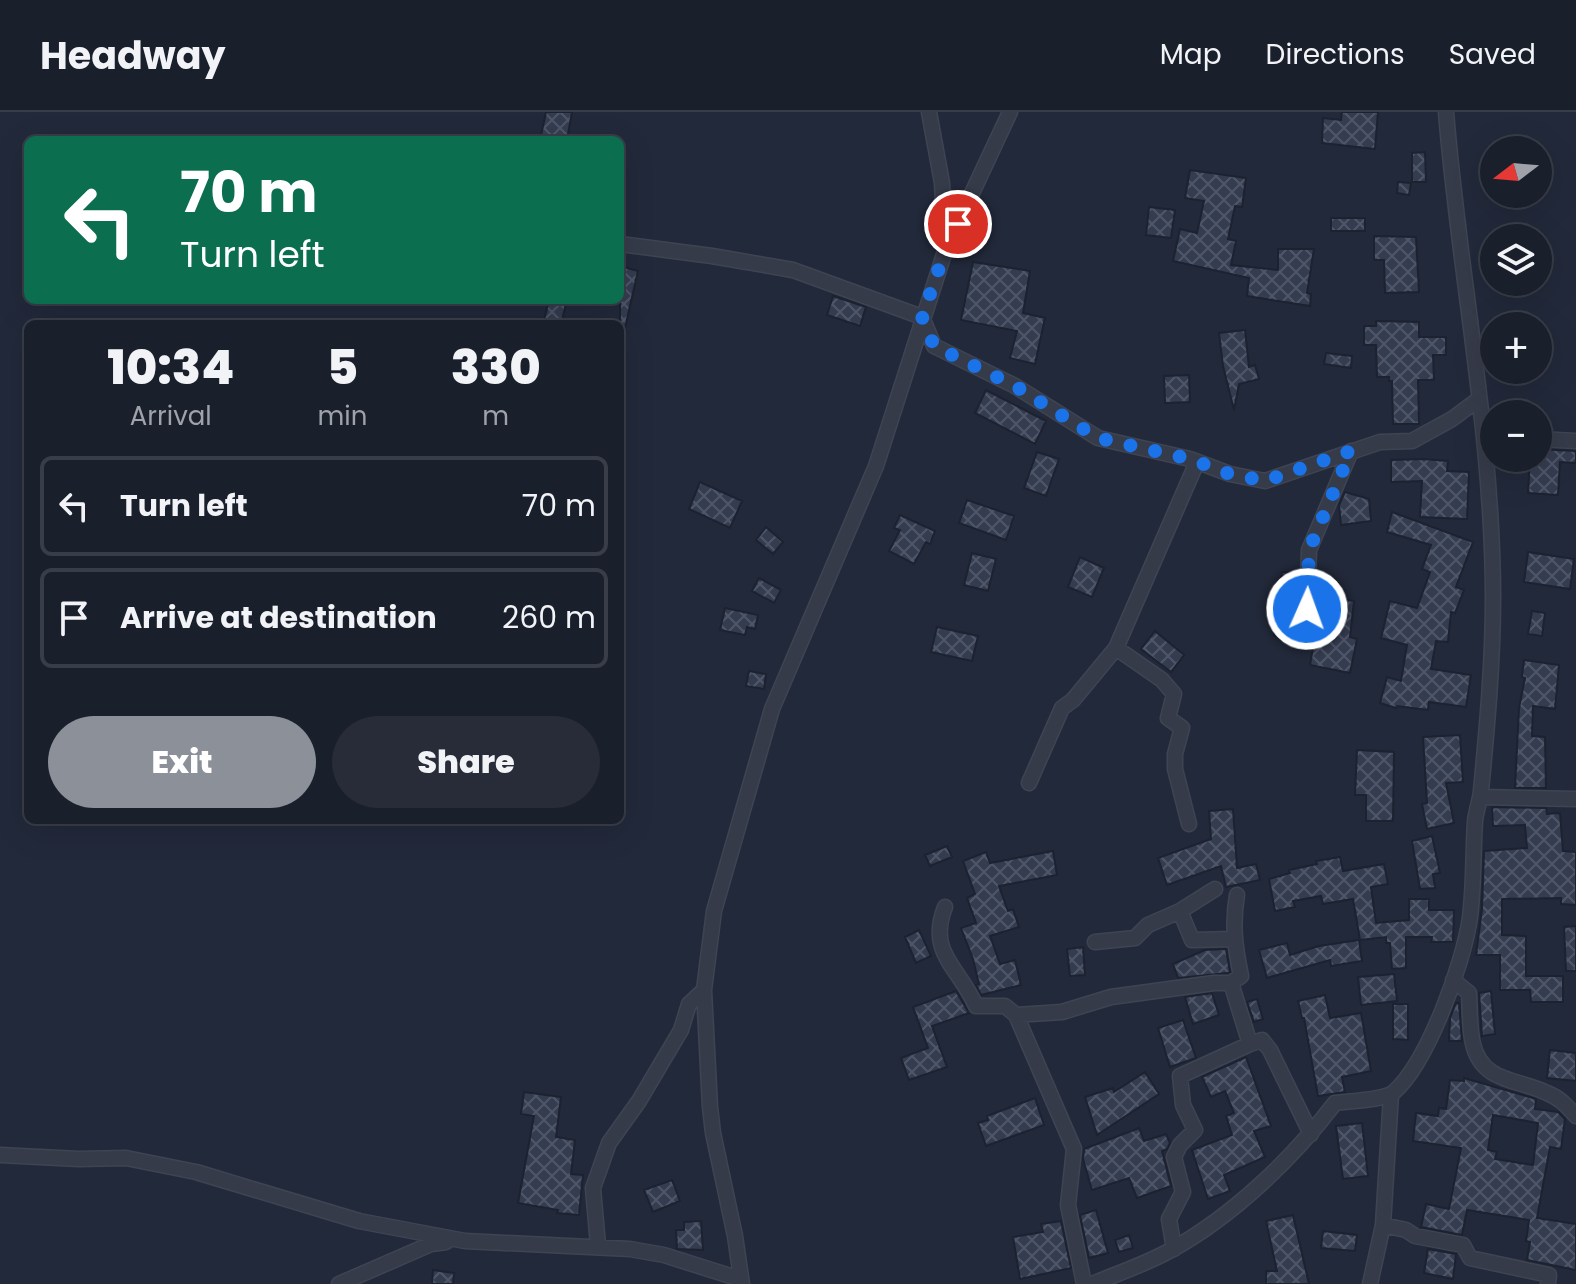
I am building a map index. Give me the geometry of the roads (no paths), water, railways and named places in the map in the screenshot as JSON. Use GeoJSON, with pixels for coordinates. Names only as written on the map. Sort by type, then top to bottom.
{"type":"FeatureCollection","features":[{"type":"Feature","properties":{"kind":"street"},"geometry":{"type":"LineString","coordinates":[[929,112],[942,183],[946,219],[945,251]]}},
{"type":"Feature","properties":{"kind":"street"},"geometry":{"type":"LineString","coordinates":[[339,1284],[431,1244],[465,1241],[598,1245],[664,1255],[741,1281],[735,1236],[713,1133],[704,990],[714,911],[772,709],[876,466],[945,251],[1010,112]]}},
{"type":"Feature","properties":{"kind":"street"},"geometry":{"type":"LineString","coordinates":[[1446,112],[1480,403]]}},
{"type":"Feature","properties":{"kind":"street"},"geometry":{"type":"LineString","coordinates":[[624,245],[793,270],[922,317],[934,346],[1015,386],[1098,438],[1265,481],[1380,442],[1412,441],[1452,419],[1479,399]]}},
{"type":"Feature","properties":{"kind":"street"},"geometry":{"type":"LineString","coordinates":[[1552,440],[1576,441]]}},
{"type":"Feature","properties":{"kind":"street"},"geometry":{"type":"LineString","coordinates":[[1306,638],[1309,550],[1351,451]]}},
{"type":"Feature","properties":{"kind":"street"},"geometry":{"type":"LineString","coordinates":[[1029,783],[1062,708],[1073,700],[1116,648],[1197,462]]}},
{"type":"Feature","properties":{"kind":"street"},"geometry":{"type":"LineString","coordinates":[[1092,1284],[1174,1249],[1195,1236],[1262,1183],[1311,1134],[1335,1103],[1391,1095],[1405,1080],[1434,1033],[1470,921],[1475,871],[1475,818],[1480,797],[1490,691],[1493,597],[1490,472]]}},
{"type":"Feature","properties":{"kind":"street"},"geometry":{"type":"LineString","coordinates":[[1116,648],[1162,680],[1174,694],[1168,718],[1182,728],[1175,754],[1175,769],[1189,824]]}},
{"type":"Feature","properties":{"kind":"street"},"geometry":{"type":"LineString","coordinates":[[1480,797],[1576,799]]}},
{"type":"Feature","properties":{"kind":"street"},"geometry":{"type":"LineString","coordinates":[[1095,942],[1135,938],[1148,925],[1180,911],[1215,889]]}},
{"type":"Feature","properties":{"kind":"street"},"geometry":{"type":"LineString","coordinates":[[1016,1015],[1062,1012],[1111,997],[1231,983],[1241,976],[1232,920],[1237,895]]}},
{"type":"Feature","properties":{"kind":"street"},"geometry":{"type":"LineString","coordinates":[[945,907],[938,936],[942,952],[967,986],[976,1006],[1005,1006],[1016,1015],[1074,1149],[1068,1205],[1084,1284]]}},
{"type":"Feature","properties":{"kind":"street"},"geometry":{"type":"LineString","coordinates":[[1180,911],[1192,940],[1233,939]]}},
{"type":"Feature","properties":{"kind":"street"},"geometry":{"type":"LineString","coordinates":[[1453,980],[1469,993],[1473,1044],[1481,1062],[1502,1080],[1544,1091],[1563,1101],[1576,1116]]}},
{"type":"Feature","properties":{"kind":"street"},"geometry":{"type":"LineString","coordinates":[[1231,983],[1250,1044]]}},
{"type":"Feature","properties":{"kind":"street"},"geometry":{"type":"LineString","coordinates":[[598,1245],[593,1188],[609,1143],[639,1101],[681,1030],[689,1004],[704,990]]}},
{"type":"Feature","properties":{"kind":"street"},"geometry":{"type":"LineString","coordinates":[[1174,1249],[1169,1219],[1183,1192],[1174,1157],[1180,1145],[1195,1130],[1183,1105],[1180,1076],[1262,1040],[1270,1050],[1311,1134]]}},
{"type":"Feature","properties":{"kind":"street"},"geometry":{"type":"LineString","coordinates":[[1370,1284],[1383,1225],[1391,1095]]}},
{"type":"Feature","properties":{"kind":"street"},"geometry":{"type":"LineString","coordinates":[[0,1155],[126,1158],[196,1172],[359,1221],[465,1241]]}},
{"type":"Feature","properties":{"kind":"street"},"geometry":{"type":"LineString","coordinates":[[1383,1225],[1406,1230],[1415,1236],[1463,1245],[1470,1258],[1549,1275],[1548,1284]]}}]}
